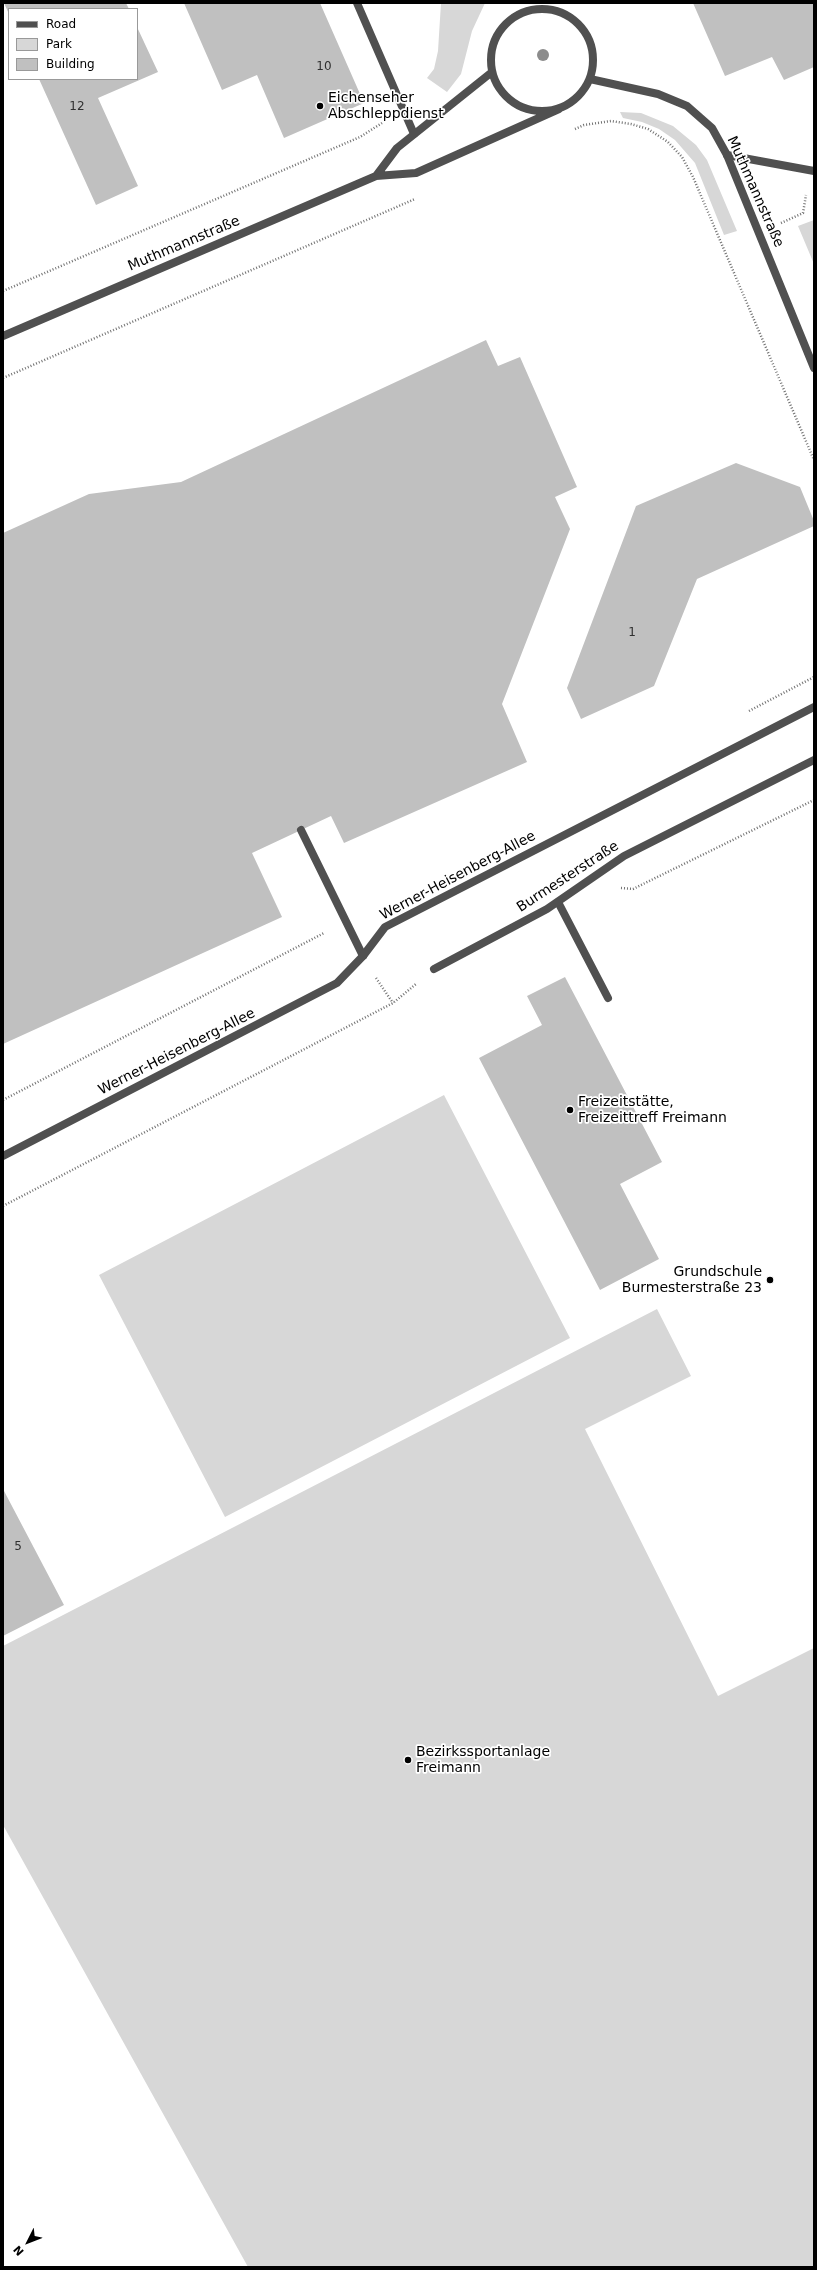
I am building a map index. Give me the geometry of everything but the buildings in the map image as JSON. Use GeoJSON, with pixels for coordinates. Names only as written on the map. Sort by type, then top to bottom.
{"type":"FeatureCollection","features":[{"type":"Feature","properties":{"kind":"street"},"geometry":{"type":"LineString","coordinates":[[357,3],[414,134]]}},
{"type":"Feature","properties":{"kind":"street","name":"Muthmannstraße"},"geometry":{"type":"LineString","coordinates":[[3,336],[376,176],[416,173],[559,109],[572,102],[582,92],[590,80],[594,64],[592,48],[586,33],[576,22],[563,13],[548,8],[531,6],[503,25],[494,40],[490,56],[492,72],[499,88],[510,100],[526,109],[542,112],[559,109]]}},
{"type":"Feature","properties":{"kind":"street","name":"Muthmannstraße"},"geometry":{"type":"LineString","coordinates":[[376,176],[397,148],[492,72]]}},
{"type":"Feature","properties":{"kind":"street","name":"Muthmannstraße"},"geometry":{"type":"LineString","coordinates":[[590,80],[658,94],[687,106],[712,128],[727,155],[814,368]]}},
{"type":"Feature","properties":{"kind":"street"},"geometry":{"type":"LineString","coordinates":[[727,155],[812,171]]}},
{"type":"Feature","properties":{"kind":"street","name":"Werner-Heisenberg-Allee"},"geometry":{"type":"LineString","coordinates":[[3,1156],[309,999],[337,983],[363,956],[385,927],[814,707]]}},
{"type":"Feature","properties":{"kind":"street","name":"Burmesterstraße"},"geometry":{"type":"LineString","coordinates":[[434,969],[558,902],[586,885],[624,856],[814,760]]}},
{"type":"Feature","properties":{"kind":"street"},"geometry":{"type":"LineString","coordinates":[[301,830],[363,956]]}},
{"type":"Feature","properties":{"kind":"street"},"geometry":{"type":"LineString","coordinates":[[558,902],[608,998]]}},
{"type":"Feature","properties":{"kind":"path"},"geometry":{"type":"LineString","coordinates":[[3,291],[360,137],[403,111]]}},
{"type":"Feature","properties":{"kind":"path"},"geometry":{"type":"LineString","coordinates":[[570,131],[584,125],[612,121],[631,124],[648,129],[668,142],[682,156],[693,177],[814,460]]}},
{"type":"Feature","properties":{"kind":"path"},"geometry":{"type":"LineString","coordinates":[[759,233],[803,213],[812,171]]}},
{"type":"Feature","properties":{"kind":"path"},"geometry":{"type":"LineString","coordinates":[[3,378],[419,197]]}},
{"type":"Feature","properties":{"kind":"path"},"geometry":{"type":"LineString","coordinates":[[586,885],[632,889],[814,800]]}},
{"type":"Feature","properties":{"kind":"path"},"geometry":{"type":"LineString","coordinates":[[363,956],[393,1003]]}},
{"type":"Feature","properties":{"kind":"path"},"geometry":{"type":"LineString","coordinates":[[3,1206],[393,1003],[434,969]]}},
{"type":"Feature","properties":{"kind":"green space"},"geometry":{"type":"Polygon","coordinates":[[[441,3],[485,3],[472,31],[461,74],[447,92],[427,78],[434,69],[438,51],[441,3]]]}},
{"type":"Feature","properties":{"kind":"green space"},"geometry":{"type":"Polygon","coordinates":[[[620,112],[641,113],[673,126],[696,145],[707,160],[737,231],[724,235],[695,163],[675,140],[659,129],[642,122],[623,118],[620,112]]]}},
{"type":"Feature","properties":{"kind":"green space"},"geometry":{"type":"Polygon","coordinates":[[[814,220],[814,264],[798,226],[814,220]]]}},
{"type":"Feature","properties":{"kind":"green space"},"geometry":{"type":"Polygon","coordinates":[[[444,1095],[570,1338],[225,1517],[99,1275],[444,1095]]]}},
{"type":"Feature","properties":{"kind":"green space","name":"Bezirkssportanlage Freimann"},"geometry":{"type":"Polygon","coordinates":[[[657,1309],[691,1376],[585,1429],[718,1696],[814,1648],[814,2267],[248,2267],[3,1825],[3,1646],[657,1309]]]}},
{"type":"Feature","properties":{"kind":"place","name":"Eichenseher Abschleppdienst"},"geometry":{"type":"Point","coordinates":[320,106]}},
{"type":"Feature","properties":{"kind":"place","name":"Freizeitstätte, Freizeittreff Freimann"},"geometry":{"type":"Point","coordinates":[570,1110]}},
{"type":"Feature","properties":{"kind":"place","name":"Grundschule Burmesterstraße 23"},"geometry":{"type":"Point","coordinates":[770,1280]}},
{"type":"Feature","properties":{"kind":"place","name":"Bezirkssportanlage Freimann"},"geometry":{"type":"Point","coordinates":[408,1760]}}]}
